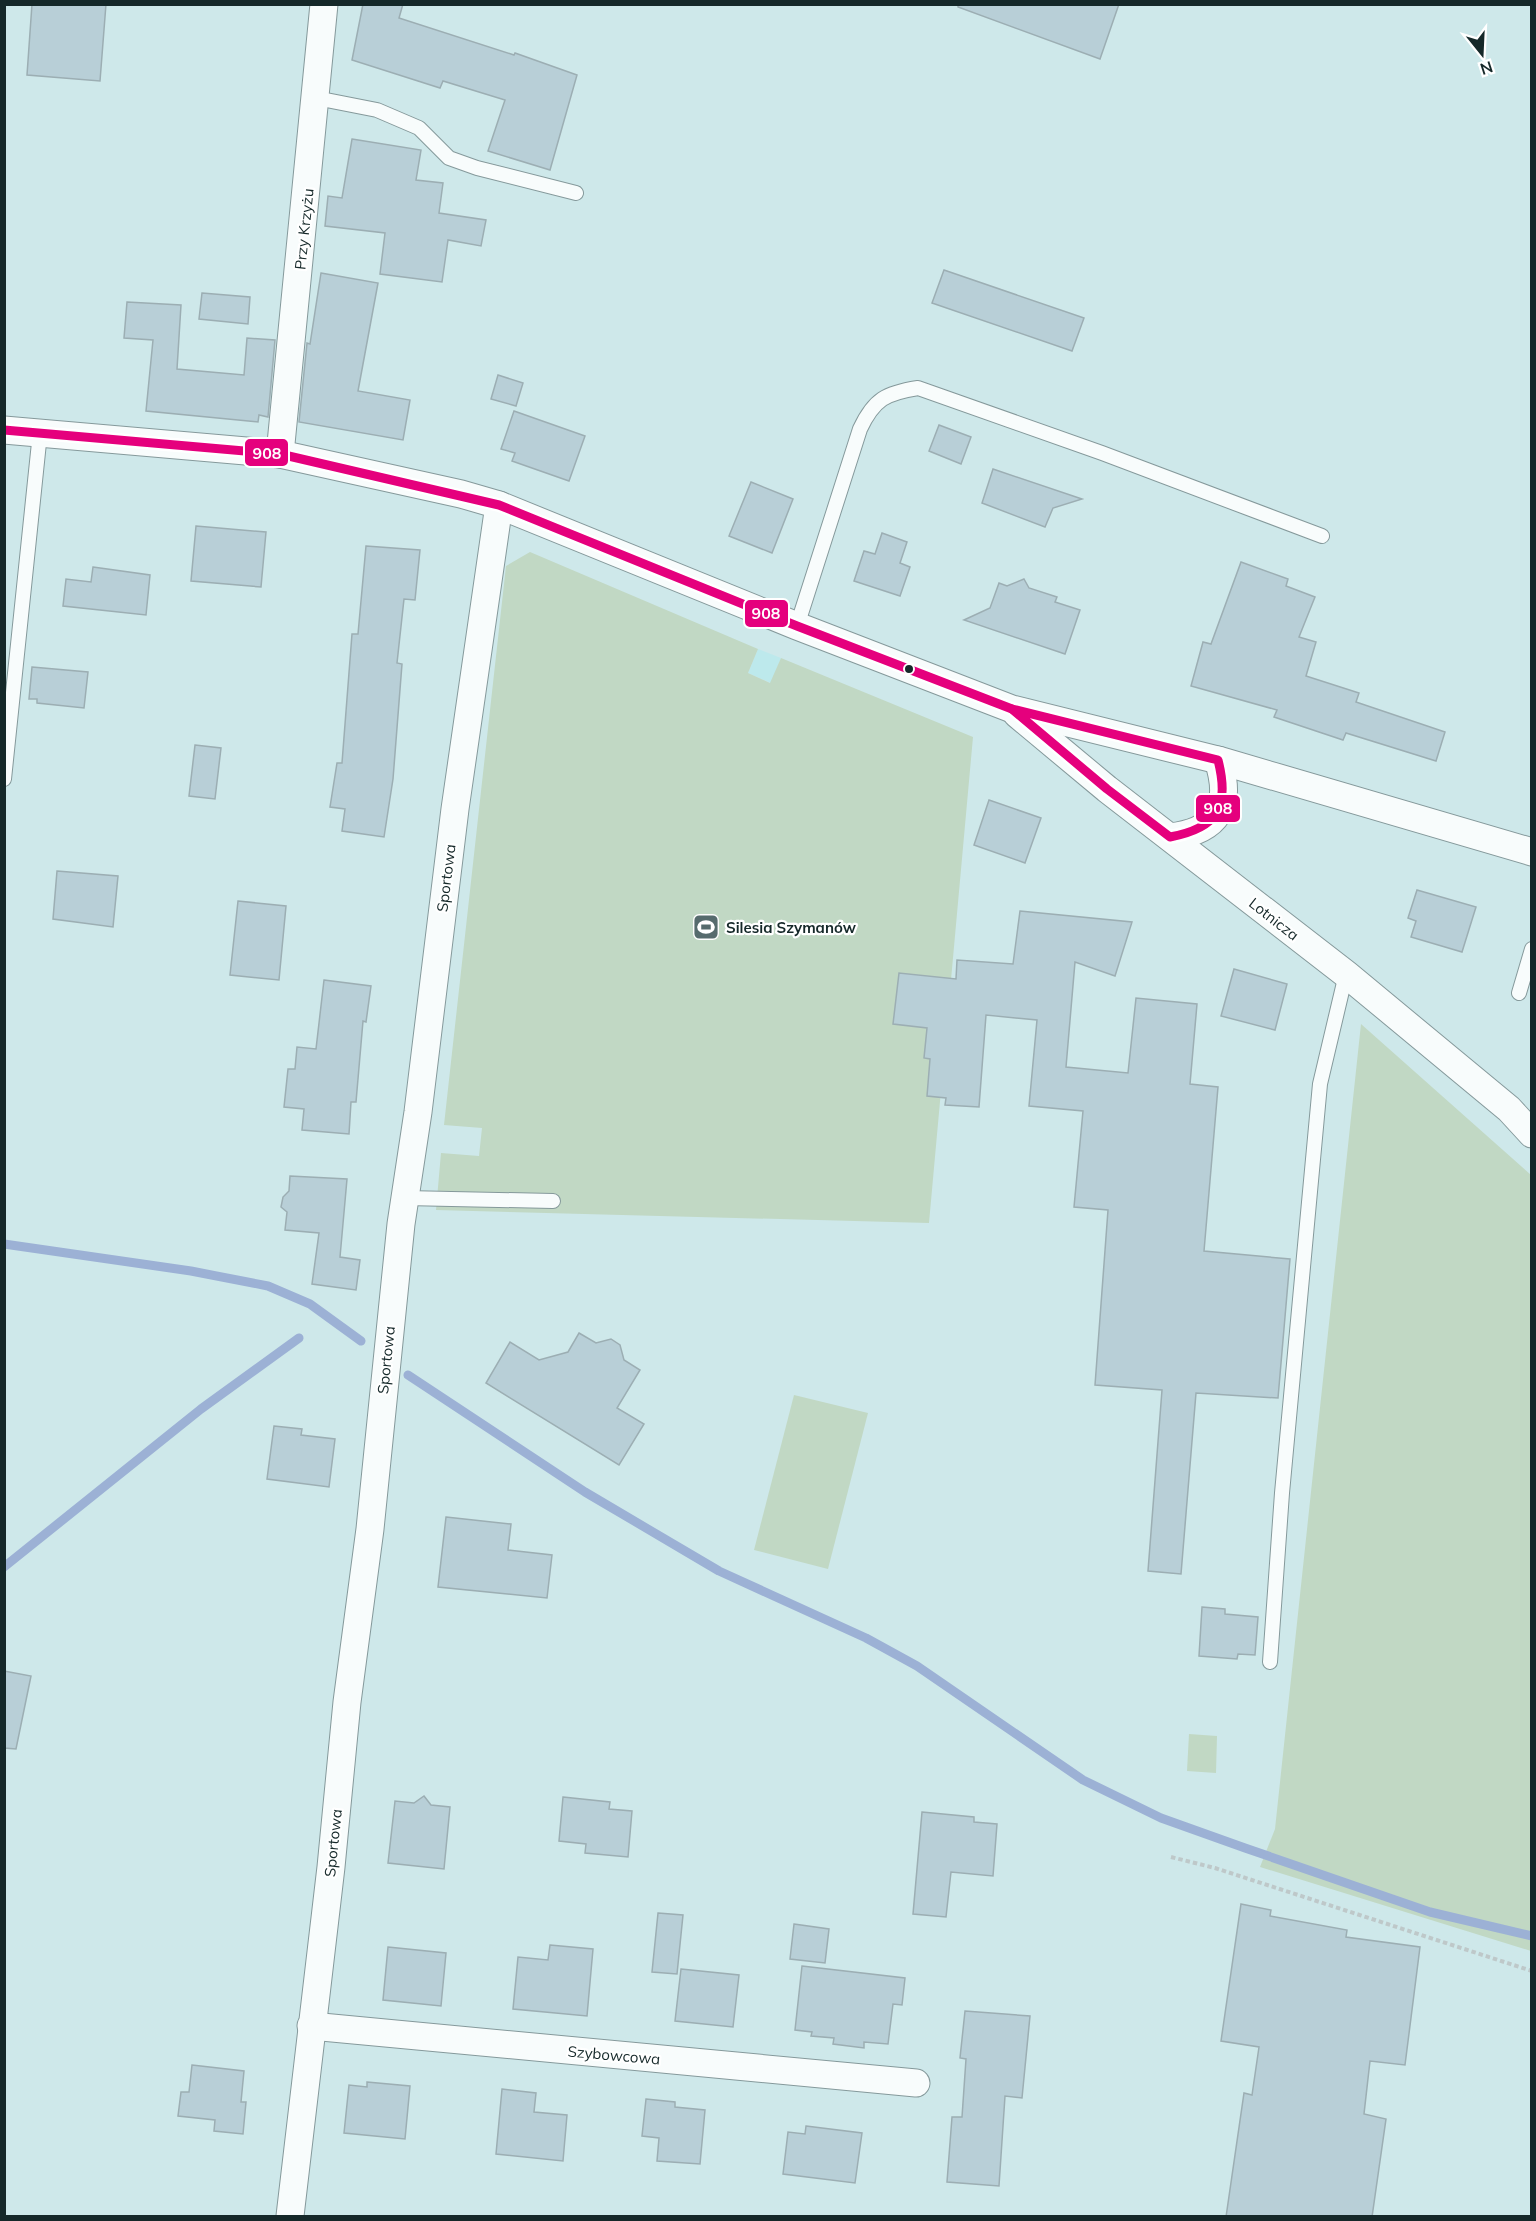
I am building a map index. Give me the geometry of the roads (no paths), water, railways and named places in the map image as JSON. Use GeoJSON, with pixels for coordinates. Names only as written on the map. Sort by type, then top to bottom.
{"type":"FeatureCollection","features":[{"type":"Feature","properties":{"kind":"street","name":"Przy Krzyżu"},"geometry":{"type":"LineString","coordinates":[[280,454],[324,4]]}},
{"type":"Feature","properties":{"kind":"street","name":"Lotnicza"},"geometry":{"type":"LineString","coordinates":[[4,430],[280,454],[461,494],[499,505],[797,626],[1012,709],[1218,760],[1532,852]]}},
{"type":"Feature","properties":{"kind":"street","name":"Sportowa"},"geometry":{"type":"LineString","coordinates":[[290,2217],[331,1867],[347,1702],[370,1529],[405,1198],[455,809],[499,505]]}},
{"type":"Feature","properties":{"kind":"street","name":"Lotnicza"},"geometry":{"type":"LineString","coordinates":[[1012,709],[1107,789],[1346,975],[1509,1109],[1532,1134]]}},
{"type":"Feature","properties":{"kind":"street"},"geometry":{"type":"LineString","coordinates":[[1170,837],[1193,834],[1209,825],[1220,812],[1225,795],[1218,760]]}},
{"type":"Feature","properties":{"kind":"street","name":"Szybowcowa"},"geometry":{"type":"LineString","coordinates":[[311,2026],[916,2083]]}},
{"type":"Feature","properties":{"kind":"lane"},"geometry":{"type":"LineString","coordinates":[[316,98],[377,110],[419,128],[449,158],[477,168],[576,193]]}},
{"type":"Feature","properties":{"kind":"lane"},"geometry":{"type":"LineString","coordinates":[[797,626],[860,429],[869,409],[895,392],[918,388],[1091,448],[1322,536]]}},
{"type":"Feature","properties":{"kind":"lane"},"geometry":{"type":"LineString","coordinates":[[4,778],[40,433]]}},
{"type":"Feature","properties":{"kind":"lane"},"geometry":{"type":"LineString","coordinates":[[1519,993],[1532,949]]}},
{"type":"Feature","properties":{"kind":"lane"},"geometry":{"type":"LineString","coordinates":[[1270,1662],[1282,1493],[1320,1084],[1346,975]]}},
{"type":"Feature","properties":{"kind":"lane"},"geometry":{"type":"LineString","coordinates":[[405,1198],[554,1202]]}},
{"type":"Feature","properties":{"kind":"waterway"},"geometry":{"type":"LineString","coordinates":[[4,1244],[191,1271],[268,1286],[310,1304],[361,1341]]}},
{"type":"Feature","properties":{"kind":"waterway"},"geometry":{"type":"LineString","coordinates":[[4,1567],[201,1409],[299,1338]]}},
{"type":"Feature","properties":{"kind":"waterway"},"geometry":{"type":"LineString","coordinates":[[408,1375],[585,1492],[719,1571],[866,1638],[917,1666],[1083,1780],[1161,1818],[1245,1848],[1430,1912],[1532,1936]]}},
{"type":"Feature","properties":{"kind":"place","name":"Silesia Szymanów"},"geometry":{"type":"Point","coordinates":[706,927]}}]}
